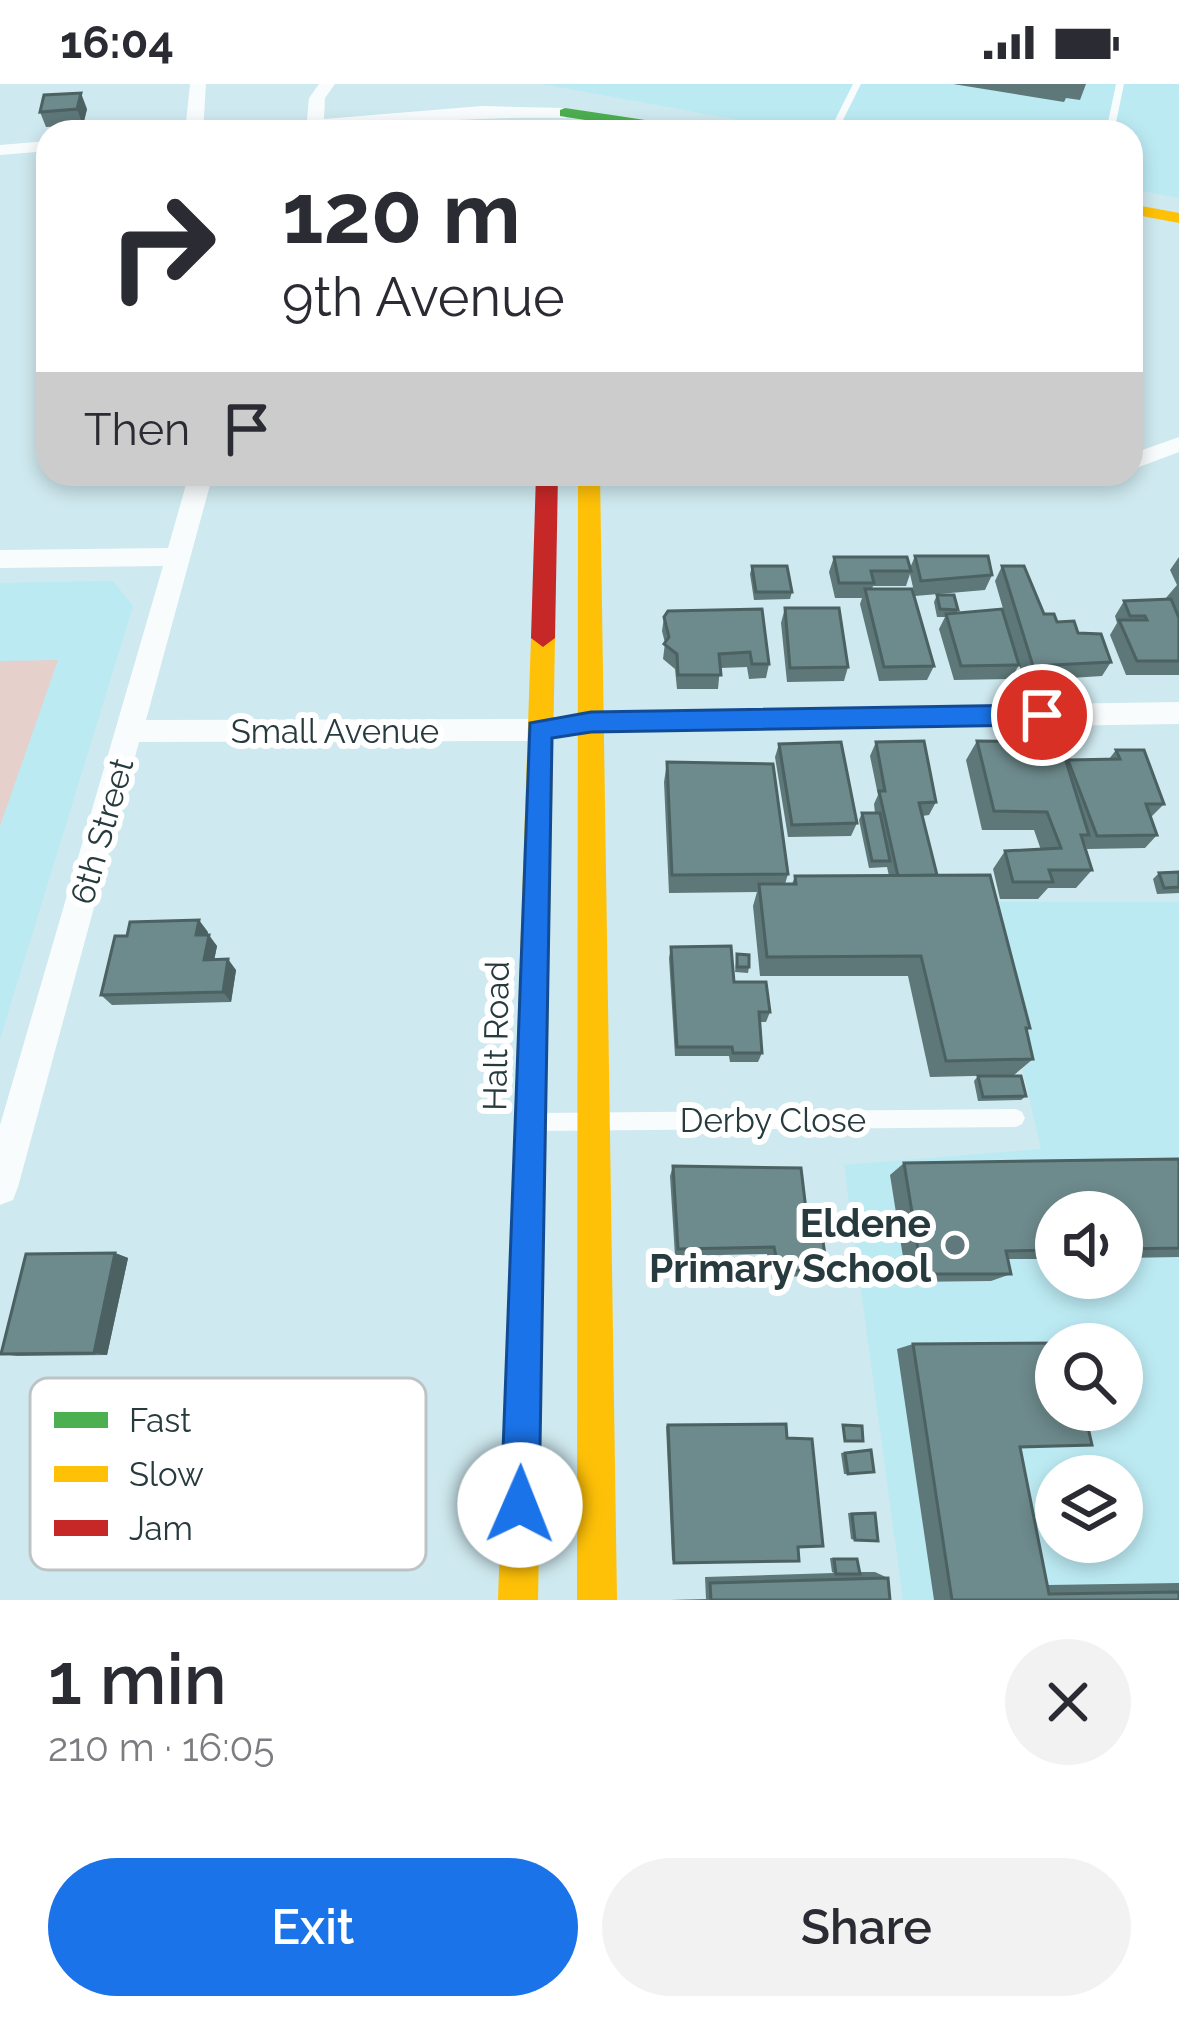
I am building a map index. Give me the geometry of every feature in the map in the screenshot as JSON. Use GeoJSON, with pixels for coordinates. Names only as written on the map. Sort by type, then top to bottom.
{"type":"FeatureCollection","features":[{"type":"Feature","properties":{"kind":"street"},"geometry":{"type":"LineString","coordinates":[[195,120],[198,84]]}},
{"type":"Feature","properties":{"kind":"street"},"geometry":{"type":"LineString","coordinates":[[307,120],[327,84]]}},
{"type":"Feature","properties":{"kind":"street"},"geometry":{"type":"LineString","coordinates":[[577,120],[589,86]]}},
{"type":"Feature","properties":{"kind":"street"},"geometry":{"type":"LineString","coordinates":[[431,120],[482,111],[552,120]]}},
{"type":"Feature","properties":{"kind":"street"},"geometry":{"type":"LineString","coordinates":[[0,150],[36,147]]}},
{"type":"Feature","properties":{"kind":"street"},"geometry":{"type":"LineString","coordinates":[[1143,211],[1179,218]]}},
{"type":"Feature","properties":{"kind":"street"},"geometry":{"type":"LineString","coordinates":[[1143,457],[1179,444]]}},
{"type":"Feature","properties":{"kind":"street","name":"6th Street"},"geometry":{"type":"LineString","coordinates":[[0,1187],[198,486]]}},
{"type":"Feature","properties":{"kind":"street","name":"Halt Road"},"geometry":{"type":"LineString","coordinates":[[518,1600],[547,486]]}},
{"type":"Feature","properties":{"kind":"street"},"geometry":{"type":"LineString","coordinates":[[589,486],[597,1600]]}},
{"type":"Feature","properties":{"kind":"street"},"geometry":{"type":"LineString","coordinates":[[0,559],[177,557]]}},
{"type":"Feature","properties":{"kind":"street","name":"Small Avenue"},"geometry":{"type":"LineString","coordinates":[[131,731],[539,730],[591,722],[1179,713]]}},
{"type":"Feature","properties":{"kind":"lane"},"geometry":{"type":"LineString","coordinates":[[839,120],[857,84]]}},
{"type":"Feature","properties":{"kind":"lane"},"geometry":{"type":"LineString","coordinates":[[1112,120],[1120,84]]}},
{"type":"Feature","properties":{"kind":"lane","name":"Derby Close"},"geometry":{"type":"LineString","coordinates":[[529,1122],[1016,1118]]}},
{"type":"Feature","properties":{"kind":"shaded area"},"geometry":{"type":"Polygon","coordinates":[[[542,84],[1179,84],[1179,198],[1143,191],[1143,120],[739,120],[542,84]]]}},
{"type":"Feature","properties":{"kind":"shaded area"},"geometry":{"type":"Polygon","coordinates":[[[113,581],[133,606],[0,1039],[0,583],[113,581]]]}},
{"type":"Feature","properties":{"kind":"shaded area"},"geometry":{"type":"Polygon","coordinates":[[[58,660],[0,826],[0,661],[58,660]]]}},
{"type":"Feature","properties":{"kind":"shaded area","name":"Eldene Primary School"},"geometry":{"type":"Polygon","coordinates":[[[984,902],[1179,902],[1179,1600],[903,1600],[844,1165],[1041,1149],[984,902]]]}},
{"type":"Feature","properties":{"kind":"building"},"geometry":{"type":"Polygon","coordinates":[[[81,93],[77,109],[40,112],[44,95],[81,93]]]}},
{"type":"Feature","properties":{"kind":"building"},"geometry":{"type":"Polygon","coordinates":[[[915,556],[988,556],[992,575],[921,581],[915,556]]]}},
{"type":"Feature","properties":{"kind":"building"},"geometry":{"type":"Polygon","coordinates":[[[834,557],[907,557],[911,571],[871,571],[874,583],[839,583],[834,557]]]}},
{"type":"Feature","properties":{"kind":"building"},"geometry":{"type":"Polygon","coordinates":[[[752,566],[787,566],[792,592],[756,592],[752,566]]]}},
{"type":"Feature","properties":{"kind":"building"},"geometry":{"type":"Polygon","coordinates":[[[1002,566],[1024,566],[1044,614],[1054,614],[1057,622],[1074,621],[1078,633],[1101,634],[1111,662],[1033,666],[1002,566]]]}},
{"type":"Feature","properties":{"kind":"building"},"geometry":{"type":"Polygon","coordinates":[[[865,589],[912,589],[934,666],[884,667],[865,589]]]}},
{"type":"Feature","properties":{"kind":"building"},"geometry":{"type":"Polygon","coordinates":[[[937,595],[954,595],[958,610],[940,609],[937,595]]]}},
{"type":"Feature","properties":{"kind":"building"},"geometry":{"type":"Polygon","coordinates":[[[1171,599],[1179,618],[1179,661],[1137,661],[1119,620],[1147,620],[1130,616],[1124,601],[1171,599]]]}},
{"type":"Feature","properties":{"kind":"building"},"geometry":{"type":"Polygon","coordinates":[[[785,608],[839,608],[848,667],[790,668],[785,608]]]}},
{"type":"Feature","properties":{"kind":"building"},"geometry":{"type":"Polygon","coordinates":[[[762,609],[769,664],[752,664],[750,652],[719,654],[721,675],[678,675],[677,654],[664,644],[669,637],[664,617],[668,611],[762,609]]]}},
{"type":"Feature","properties":{"kind":"building"},"geometry":{"type":"Polygon","coordinates":[[[1002,609],[1019,665],[961,666],[946,614],[1002,609]]]}},
{"type":"Feature","properties":{"kind":"building"},"geometry":{"type":"Polygon","coordinates":[[[924,741],[936,802],[919,803],[937,875],[898,876],[879,791],[885,791],[876,742],[924,741]]]}},
{"type":"Feature","properties":{"kind":"building"},"geometry":{"type":"Polygon","coordinates":[[[977,741],[1060,742],[1089,835],[1081,835],[1092,870],[1049,870],[1053,882],[1013,882],[1005,851],[1061,848],[1047,812],[994,811],[977,741]]]}},
{"type":"Feature","properties":{"kind":"building"},"geometry":{"type":"Polygon","coordinates":[[[841,742],[857,823],[792,825],[779,744],[841,742]]]}},
{"type":"Feature","properties":{"kind":"building"},"geometry":{"type":"Polygon","coordinates":[[[1116,750],[1144,750],[1164,804],[1146,804],[1157,835],[1097,836],[1068,760],[1120,759],[1116,750]]]}},
{"type":"Feature","properties":{"kind":"building"},"geometry":{"type":"Polygon","coordinates":[[[667,762],[773,764],[788,874],[672,875],[667,762]]]}},
{"type":"Feature","properties":{"kind":"building"},"geometry":{"type":"Polygon","coordinates":[[[862,813],[880,813],[890,861],[872,861],[862,813]]]}},
{"type":"Feature","properties":{"kind":"building"},"geometry":{"type":"Polygon","coordinates":[[[1179,872],[1179,887],[1164,888],[1159,873],[1179,872]]]}},
{"type":"Feature","properties":{"kind":"building"},"geometry":{"type":"Polygon","coordinates":[[[990,875],[1030,1028],[1026,1028],[1033,1059],[946,1061],[921,956],[767,957],[759,884],[796,884],[795,876],[990,875]]]}},
{"type":"Feature","properties":{"kind":"building"},"geometry":{"type":"Polygon","coordinates":[[[199,920],[196,935],[209,935],[204,960],[228,959],[223,992],[101,995],[115,936],[127,936],[130,922],[199,920]]]}},
{"type":"Feature","properties":{"kind":"building"},"geometry":{"type":"Polygon","coordinates":[[[731,946],[734,982],[766,982],[770,1012],[759,1012],[762,1053],[733,1053],[732,1047],[677,1047],[671,947],[731,946]]]}},
{"type":"Feature","properties":{"kind":"building"},"geometry":{"type":"Polygon","coordinates":[[[737,954],[749,955],[749,967],[737,967],[737,954]]]}},
{"type":"Feature","properties":{"kind":"building"},"geometry":{"type":"Polygon","coordinates":[[[978,1076],[1021,1076],[1026,1096],[983,1097],[978,1076]]]}},
{"type":"Feature","properties":{"kind":"building"},"geometry":{"type":"Polygon","coordinates":[[[1179,1159],[1179,1248],[1143,1249],[1143,1191],[1035,1191],[1035,1250],[1006,1251],[1011,1274],[922,1274],[904,1163],[1179,1159]]]}},
{"type":"Feature","properties":{"kind":"building"},"geometry":{"type":"Polygon","coordinates":[[[673,1166],[801,1168],[809,1235],[822,1234],[827,1270],[779,1271],[774,1247],[678,1249],[673,1166]]]}},
{"type":"Feature","properties":{"kind":"building"},"geometry":{"type":"Polygon","coordinates":[[[115,1253],[94,1353],[1,1354],[26,1254],[115,1253]]]}},
{"type":"Feature","properties":{"kind":"building"},"geometry":{"type":"Polygon","coordinates":[[[1035,1343],[1035,1431],[1089,1431],[1092,1445],[1020,1447],[1035,1523],[1035,1563],[1043,1563],[1049,1594],[1179,1592],[1179,1600],[952,1600],[913,1344],[1035,1343]]]}},
{"type":"Feature","properties":{"kind":"building"},"geometry":{"type":"Polygon","coordinates":[[[786,1424],[787,1438],[812,1439],[823,1546],[798,1547],[799,1561],[674,1563],[668,1425],[786,1424]]]}},
{"type":"Feature","properties":{"kind":"building"},"geometry":{"type":"Polygon","coordinates":[[[843,1425],[862,1426],[863,1441],[845,1441],[843,1425]]]}},
{"type":"Feature","properties":{"kind":"building"},"geometry":{"type":"Polygon","coordinates":[[[871,1450],[874,1472],[848,1474],[845,1453],[871,1450]]]}},
{"type":"Feature","properties":{"kind":"building"},"geometry":{"type":"Polygon","coordinates":[[[875,1513],[878,1541],[855,1540],[852,1514],[875,1513]]]}},
{"type":"Feature","properties":{"kind":"building"},"geometry":{"type":"Polygon","coordinates":[[[834,1559],[857,1559],[860,1574],[836,1574],[834,1559]]]}},
{"type":"Feature","properties":{"kind":"building"},"geometry":{"type":"Polygon","coordinates":[[[888,1578],[890,1600],[711,1600],[710,1583],[888,1578]]]}},
{"type":"Feature","properties":{"kind":"traffic: fast"},"geometry":{"type":"LineString","coordinates":[[565,113],[612,120]]}},
{"type":"Feature","properties":{"kind":"traffic: slow"},"geometry":{"type":"LineString","coordinates":[[1143,211],[1179,218]]}},
{"type":"Feature","properties":{"kind":"traffic: slow"},"geometry":{"type":"LineString","coordinates":[[589,486],[597,1600]]}},
{"type":"Feature","properties":{"kind":"traffic: slow"},"geometry":{"type":"LineString","coordinates":[[518,1600],[543,638]]}},
{"type":"Feature","properties":{"kind":"traffic: jam"},"geometry":{"type":"LineString","coordinates":[[543,638],[547,486]]}},
{"type":"Feature","properties":{"kind":"place","name":"Eldene Primary School"},"geometry":{"type":"Point","coordinates":[955,1245]}},
{"type":"Feature","properties":{"kind":"route"},"geometry":{"type":"LineString","coordinates":[[520,1505],[539,730],[591,722],[1042,715]]}}]}
